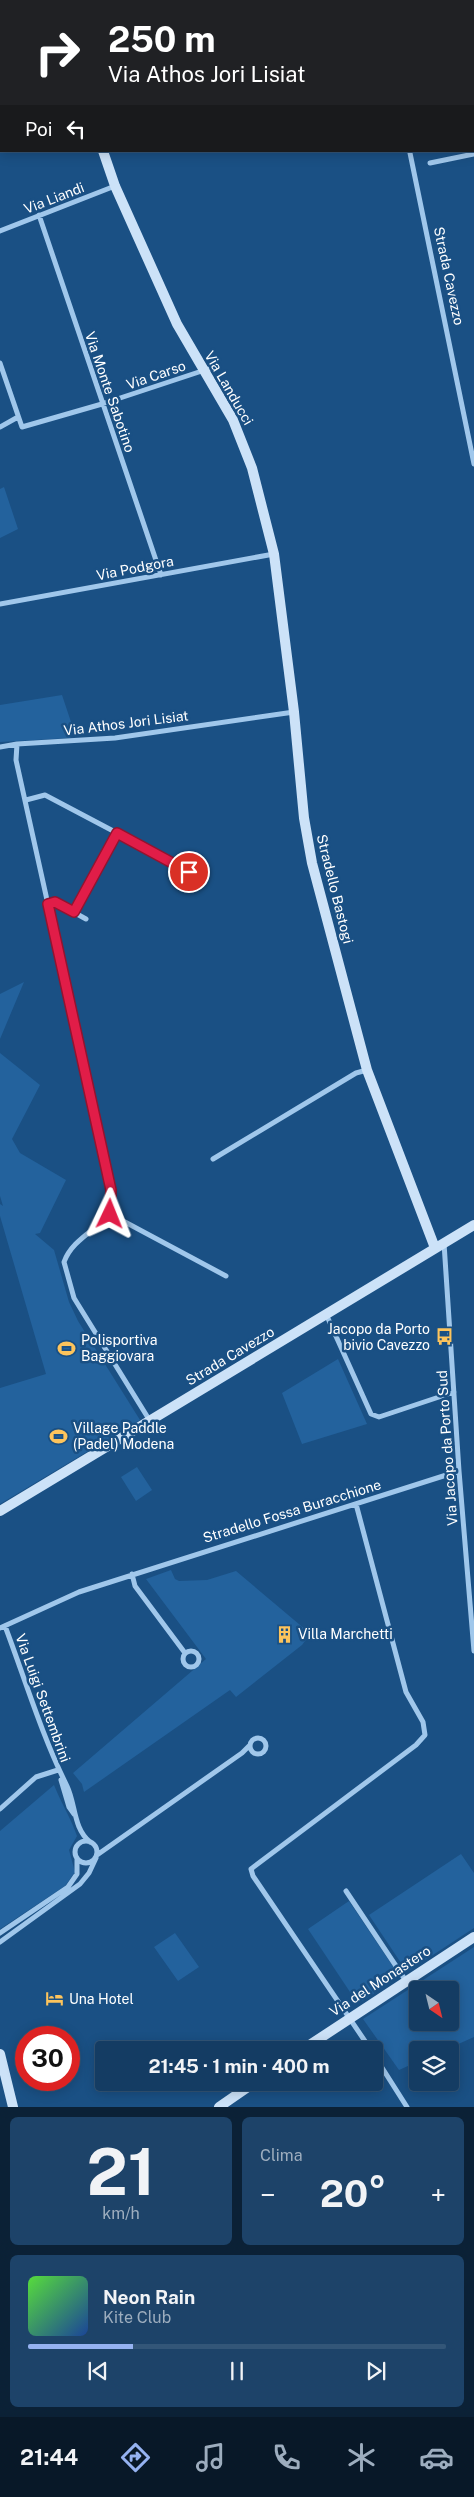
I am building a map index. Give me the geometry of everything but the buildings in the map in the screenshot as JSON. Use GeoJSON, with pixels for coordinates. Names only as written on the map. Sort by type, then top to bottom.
{"type":"FeatureCollection","features":[{"type":"Feature","properties":{"kind":"street","name":"Via Landucci"},"geometry":{"type":"LineString","coordinates":[[103,152],[115,186],[177,324],[207,369],[240,434],[252,468],[274,554],[294,712]]}},
{"type":"Feature","properties":{"kind":"street","name":"Strada Cavezzo"},"geometry":{"type":"LineString","coordinates":[[410,153],[474,464]]}},
{"type":"Feature","properties":{"kind":"street"},"geometry":{"type":"LineString","coordinates":[[430,163],[474,154]]}},
{"type":"Feature","properties":{"kind":"street","name":"Via Liandi"},"geometry":{"type":"LineString","coordinates":[[0,231],[115,186]]}},
{"type":"Feature","properties":{"kind":"street","name":"Via Monte Sabotino"},"geometry":{"type":"LineString","coordinates":[[39,215],[161,575]]}},
{"type":"Feature","properties":{"kind":"street"},"geometry":{"type":"LineString","coordinates":[[0,366],[18,417],[0,427]]}},
{"type":"Feature","properties":{"kind":"street","name":"Via Carso"},"geometry":{"type":"LineString","coordinates":[[18,417],[22,426],[102,404],[207,369]]}},
{"type":"Feature","properties":{"kind":"street","name":"Via Podgora"},"geometry":{"type":"LineString","coordinates":[[0,604],[274,554]]}},
{"type":"Feature","properties":{"kind":"street","name":"Via Athos Jori Lisiat"},"geometry":{"type":"LineString","coordinates":[[0,747],[17,744],[115,738],[294,712]]}},
{"type":"Feature","properties":{"kind":"street","name":"Stradello Bastogi"},"geometry":{"type":"LineString","coordinates":[[294,712],[304,818],[312,863],[367,1070],[440,1246]]}},
{"type":"Feature","properties":{"kind":"street"},"geometry":{"type":"LineString","coordinates":[[17,744],[16,760],[111,1190],[110,1214],[101,1224],[72,1246],[64,1262],[74,1298],[150,1421]]}},
{"type":"Feature","properties":{"kind":"street"},"geometry":{"type":"LineString","coordinates":[[26,800],[45,795],[189,872]]}},
{"type":"Feature","properties":{"kind":"street"},"geometry":{"type":"LineString","coordinates":[[74,912],[117,833]]}},
{"type":"Feature","properties":{"kind":"street"},"geometry":{"type":"LineString","coordinates":[[48,904],[55,902],[86,919]]}},
{"type":"Feature","properties":{"kind":"street"},"geometry":{"type":"LineString","coordinates":[[213,1159],[356,1073],[367,1070]]}},
{"type":"Feature","properties":{"kind":"street"},"geometry":{"type":"LineString","coordinates":[[110,1214],[226,1276]]}},
{"type":"Feature","properties":{"kind":"street","name":"Strada Cavezzo"},"geometry":{"type":"LineString","coordinates":[[0,1512],[474,1225]]}},
{"type":"Feature","properties":{"kind":"street","name":"Via Jacopo da Porto Sud"},"geometry":{"type":"LineString","coordinates":[[440,1246],[454,1392],[474,1651]]}},
{"type":"Feature","properties":{"kind":"street"},"geometry":{"type":"LineString","coordinates":[[326,1314],[371,1414],[380,1416],[454,1392]]}},
{"type":"Feature","properties":{"kind":"street","name":"Stradello Fossa Buracchione"},"geometry":{"type":"LineString","coordinates":[[2,1627],[78,1592],[459,1471]]}},
{"type":"Feature","properties":{"kind":"street"},"geometry":{"type":"LineString","coordinates":[[356,1504],[406,1692],[423,1722],[425,1735],[416,1745],[251,1869],[253,1876],[365,2041]]}},
{"type":"Feature","properties":{"kind":"street"},"geometry":{"type":"LineString","coordinates":[[132,1574],[135,1586],[185,1653]]}},
{"type":"Feature","properties":{"kind":"street","name":"Via Luigi Settembrini"},"geometry":{"type":"LineString","coordinates":[[2,1627],[71,1799],[81,1834],[91,1842]]}},
{"type":"Feature","properties":{"kind":"street"},"geometry":{"type":"LineString","coordinates":[[77,1859],[87,1864],[110,1844],[242,1754],[253,1740],[258,1738],[266,1743],[266,1749],[262,1754],[253,1752],[242,1754]]}},
{"type":"Feature","properties":{"kind":"street"},"geometry":{"type":"LineString","coordinates":[[250,1745],[253,1752]]}},
{"type":"Feature","properties":{"kind":"street"},"geometry":{"type":"LineString","coordinates":[[0,1809],[36,1777],[58,1770]]}},
{"type":"Feature","properties":{"kind":"street"},"geometry":{"type":"LineString","coordinates":[[0,1933],[68,1887],[78,1874],[75,1853],[81,1834]]}},
{"type":"Feature","properties":{"kind":"street"},"geometry":{"type":"LineString","coordinates":[[78,1845],[91,1842],[110,1844]]}},
{"type":"Feature","properties":{"kind":"street"},"geometry":{"type":"LineString","coordinates":[[0,1942],[80,1884],[89,1873],[97,1857],[97,1848],[91,1842]]}},
{"type":"Feature","properties":{"kind":"street"},"geometry":{"type":"LineString","coordinates":[[346,1891],[406,1981]]}},
{"type":"Feature","properties":{"kind":"street","name":"Via del Monastero"},"geometry":{"type":"LineString","coordinates":[[315,2041],[474,1937]]}},
{"type":"Feature","properties":{"kind":"street"},"geometry":{"type":"LineString","coordinates":[[0,2054],[13,2107]]}},
{"type":"Feature","properties":{"kind":"street"},"geometry":{"type":"LineString","coordinates":[[383,2069],[408,2107]]}},
{"type":"Feature","properties":{"kind":"street"},"geometry":{"type":"LineString","coordinates":[[219,2107],[242,2091]]}},
{"type":"Feature","properties":{"kind":"shaded area"},"geometry":{"type":"Polygon","coordinates":[[[4,487],[18,529],[0,538],[0,489],[4,487]]]}},
{"type":"Feature","properties":{"kind":"shaded area"},"geometry":{"type":"Polygon","coordinates":[[[62,695],[74,731],[70,738],[0,742],[0,705],[62,695]]]}},
{"type":"Feature","properties":{"kind":"shaded area"},"geometry":{"type":"Polygon","coordinates":[[[24,982],[0,1039],[0,994],[24,982]]]}},
{"type":"Feature","properties":{"kind":"shaded area","name":"Polisportiva Baggiovara"},"geometry":{"type":"Polygon","coordinates":[[[0,1053],[40,1085],[12,1139],[20,1153],[66,1180],[40,1233],[35,1234],[54,1250],[69,1302],[78,1321],[140,1420],[0,1504],[0,1388],[46,1374],[0,1216],[0,1204],[3,1206],[0,1196],[0,1053]]]}},
{"type":"Feature","properties":{"kind":"shaded area"},"geometry":{"type":"Polygon","coordinates":[[[338,1359],[367,1424],[302,1444],[282,1393],[338,1359]]]}},
{"type":"Feature","properties":{"kind":"shaded area"},"geometry":{"type":"Polygon","coordinates":[[[137,1467],[152,1490],[136,1501],[121,1477],[137,1467]]]}},
{"type":"Feature","properties":{"kind":"shaded area"},"geometry":{"type":"Polygon","coordinates":[[[171,1570],[175,1579],[179,1581],[207,1580],[236,1571],[306,1630],[308,1637],[302,1645],[236,1697],[230,1690],[84,1792],[82,1784],[73,1773],[206,1659],[146,1579],[171,1570]]]}},
{"type":"Feature","properties":{"kind":"shaded area"},"geometry":{"type":"Polygon","coordinates":[[[54,1785],[77,1836],[69,1850],[75,1872],[65,1886],[0,1929],[0,1831],[54,1785]]]}},
{"type":"Feature","properties":{"kind":"shaded area"},"geometry":{"type":"Polygon","coordinates":[[[461,1854],[474,1873],[474,1928],[407,1972],[369,1915],[461,1854]]]}},
{"type":"Feature","properties":{"kind":"shaded area"},"geometry":{"type":"Polygon","coordinates":[[[349,1901],[394,1968],[394,1980],[358,2004],[308,1929],[349,1901]]]}},
{"type":"Feature","properties":{"kind":"shaded area"},"geometry":{"type":"Polygon","coordinates":[[[175,1933],[199,1967],[178,1981],[154,1947],[175,1933]]]}},
{"type":"Feature","properties":{"kind":"shaded area"},"geometry":{"type":"Polygon","coordinates":[[[474,1947],[474,2037],[459,2044],[459,2041],[409,2041],[409,2066],[399,2070],[383,2047],[383,2041],[379,2041],[363,2019],[409,1989],[409,2031],[459,2031],[459,1981],[422,1981],[474,1947]]]}},
{"type":"Feature","properties":{"kind":"place","name":"Jacopo da Porto bivio Cavezzo"},"geometry":{"type":"Point","coordinates":[444,1337]}},
{"type":"Feature","properties":{"kind":"place","name":"Polisportiva Baggiovara"},"geometry":{"type":"Point","coordinates":[67,1348]}},
{"type":"Feature","properties":{"kind":"place","name":"Village Paddle (Padel) Modena"},"geometry":{"type":"Point","coordinates":[59,1436]}},
{"type":"Feature","properties":{"kind":"place","name":"Villa Marchetti"},"geometry":{"type":"Point","coordinates":[284,1634]}},
{"type":"Feature","properties":{"kind":"place","name":"Una Hotel"},"geometry":{"type":"Point","coordinates":[55,1999]}},
{"type":"Feature","properties":{"kind":"route"},"geometry":{"type":"LineString","coordinates":[[110,1214],[112,1204],[111,1190],[48,904],[55,902],[74,912],[117,833],[189,872]]}}]}
